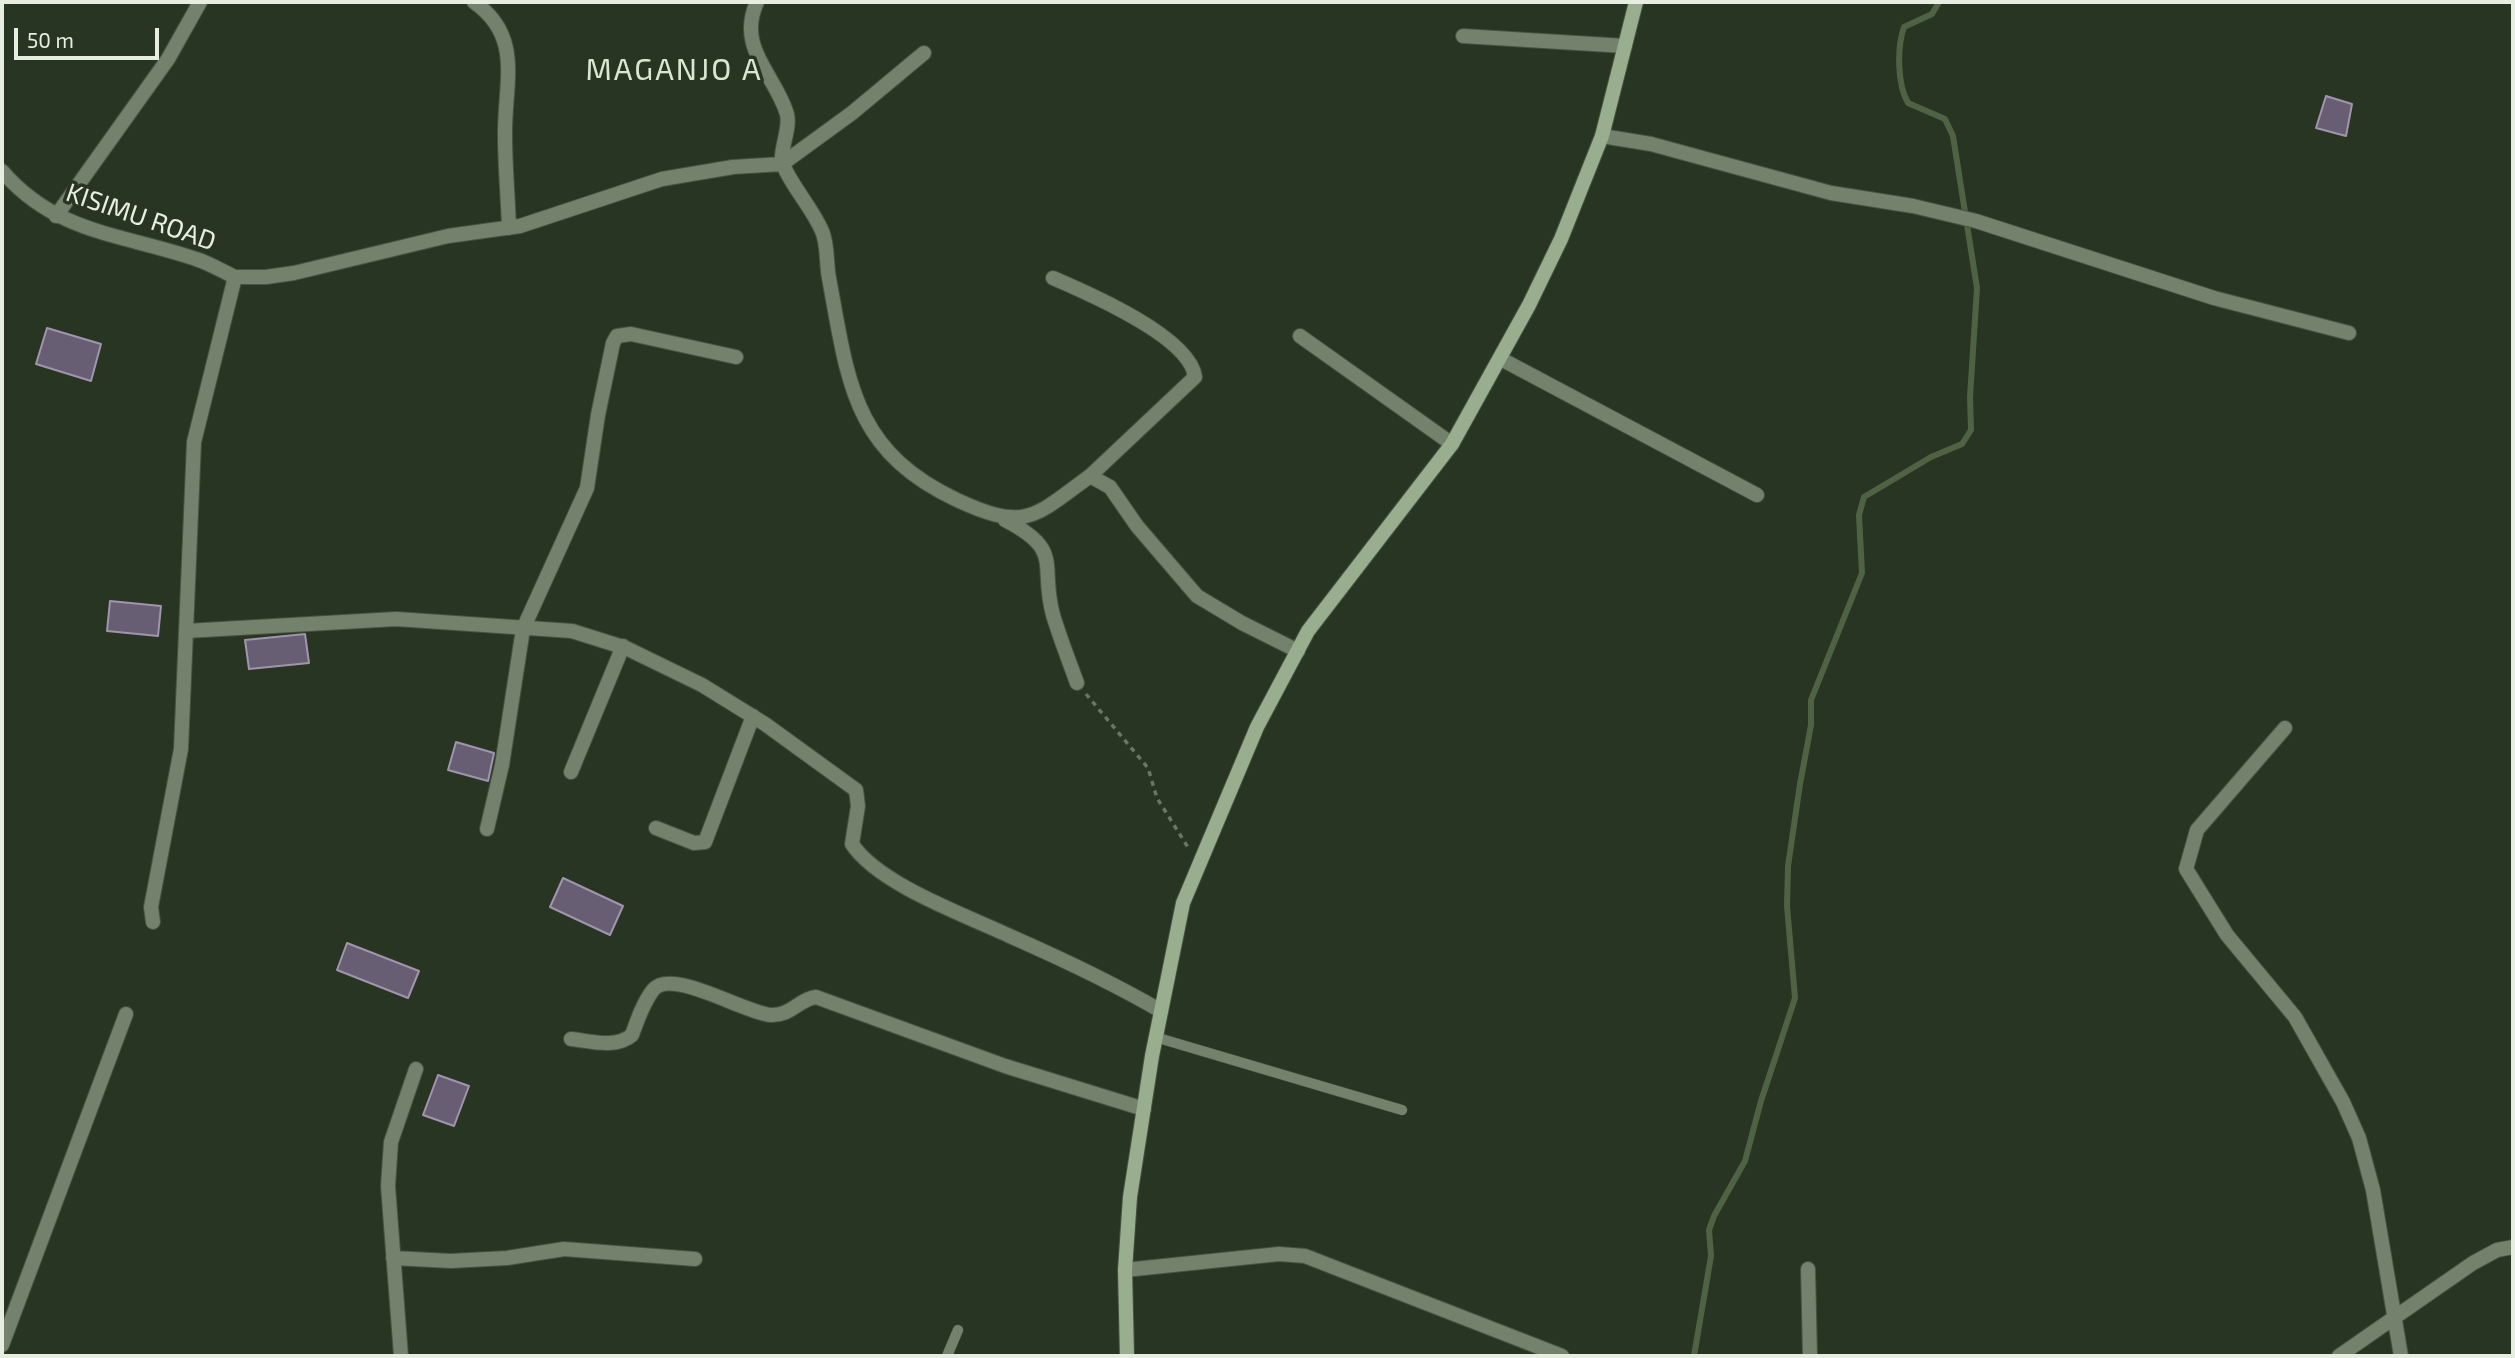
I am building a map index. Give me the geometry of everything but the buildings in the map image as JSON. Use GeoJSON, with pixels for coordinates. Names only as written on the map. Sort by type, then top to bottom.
{"type":"FeatureCollection","features":[{"type":"Feature","properties":{"kind":"street"},"geometry":{"type":"LineString","coordinates":[[56,216],[168,59],[200,2]]}},
{"type":"Feature","properties":{"kind":"street"},"geometry":{"type":"LineString","coordinates":[[474,2],[493,18],[504,38],[509,68],[505,134],[509,228]]}},
{"type":"Feature","properties":{"kind":"street"},"geometry":{"type":"LineString","coordinates":[[757,2],[750,27],[755,56],[786,113],[788,125],[782,164],[823,233],[828,276],[853,393],[864,421],[906,470],[937,491],[995,514],[1025,530],[1036,540],[1050,563],[1053,614],[1077,683]]}},
{"type":"Feature","properties":{"kind":"street"},"geometry":{"type":"LineString","coordinates":[[1127,1356],[1125,1270],[1129,1197],[1155,1037],[1183,903],[1257,727],[1298,651],[1326,605],[1412,499],[1452,444],[1501,359],[1561,239],[1602,136],[1636,2]]}},
{"type":"Feature","properties":{"kind":"street"},"geometry":{"type":"LineString","coordinates":[[1463,36],[1625,46]]}},
{"type":"Feature","properties":{"kind":"street"},"geometry":{"type":"LineString","coordinates":[[153,922],[151,906],[181,749],[194,442],[235,276],[266,277],[294,273],[448,236],[509,228],[662,179],[733,167],[782,164],[852,114],[924,53]]}},
{"type":"Feature","properties":{"kind":"street"},"geometry":{"type":"LineString","coordinates":[[1602,136],[1651,144],[1831,193],[1913,206],[1976,221],[2214,298],[2349,333]]}},
{"type":"Feature","properties":{"kind":"street","name":"KISIMU ROAD"},"geometry":{"type":"LineString","coordinates":[[2,172],[30,200],[56,216],[96,233],[198,259],[235,276]]}},
{"type":"Feature","properties":{"kind":"street"},"geometry":{"type":"LineString","coordinates":[[995,514],[1023,518],[1036,516],[1090,476],[1195,377],[1194,367],[1179,351],[1122,309],[1053,278]]}},
{"type":"Feature","properties":{"kind":"street"},"geometry":{"type":"LineString","coordinates":[[487,829],[502,765],[523,629],[587,488],[608,358],[617,336],[631,334],[736,357]]}},
{"type":"Feature","properties":{"kind":"street"},"geometry":{"type":"LineString","coordinates":[[1300,336],[1452,444]]}},
{"type":"Feature","properties":{"kind":"street"},"geometry":{"type":"LineString","coordinates":[[1501,359],[1757,495]]}},
{"type":"Feature","properties":{"kind":"street"},"geometry":{"type":"LineString","coordinates":[[1090,476],[1110,487],[1137,526],[1197,596],[1242,623],[1298,651]]}},
{"type":"Feature","properties":{"kind":"street"},"geometry":{"type":"LineString","coordinates":[[186,631],[383,619],[572,631],[623,646],[702,685],[753,716],[856,790],[858,806],[852,844],[870,865],[949,908],[1128,992],[1161,1011]]}},
{"type":"Feature","properties":{"kind":"street"},"geometry":{"type":"LineString","coordinates":[[571,772],[623,646]]}},
{"type":"Feature","properties":{"kind":"street"},"geometry":{"type":"LineString","coordinates":[[656,828],[694,843],[705,842],[753,716]]}},
{"type":"Feature","properties":{"kind":"street"},"geometry":{"type":"LineString","coordinates":[[2285,728],[2197,830],[2186,869],[2227,935],[2295,1017],[2343,1101],[2360,1138],[2373,1190],[2401,1356]]}},
{"type":"Feature","properties":{"kind":"street"},"geometry":{"type":"LineString","coordinates":[[571,1039],[618,1043],[626,1040],[632,1035],[653,989],[663,983],[679,983],[769,1015],[792,1011],[809,998],[816,997],[1005,1066],[1144,1109]]}},
{"type":"Feature","properties":{"kind":"street"},"geometry":{"type":"LineString","coordinates":[[2,1345],[126,1013]]}},
{"type":"Feature","properties":{"kind":"street"},"geometry":{"type":"LineString","coordinates":[[401,1356],[388,1186],[391,1142],[416,1069]]}},
{"type":"Feature","properties":{"kind":"street"},"geometry":{"type":"LineString","coordinates":[[2339,1356],[2473,1263],[2497,1251],[2513,1247]]}},
{"type":"Feature","properties":{"kind":"street"},"geometry":{"type":"LineString","coordinates":[[393,1258],[461,1261],[507,1258],[564,1249],[695,1259]]}},
{"type":"Feature","properties":{"kind":"street"},"geometry":{"type":"LineString","coordinates":[[1125,1270],[1279,1254],[1305,1256],[1562,1356]]}},
{"type":"Feature","properties":{"kind":"street"},"geometry":{"type":"LineString","coordinates":[[1808,1269],[1810,1356]]}},
{"type":"Feature","properties":{"kind":"lane"},"geometry":{"type":"LineString","coordinates":[[1155,1037],[1402,1110]]}},
{"type":"Feature","properties":{"kind":"lane"},"geometry":{"type":"LineString","coordinates":[[947,1356],[957,1331]]}},
{"type":"Feature","properties":{"kind":"path"},"geometry":{"type":"LineString","coordinates":[[1077,683],[1147,768],[1157,798],[1199,866]]}},
{"type":"Feature","properties":{"kind":"waterway"},"geometry":{"type":"LineString","coordinates":[[1694,1356],[1711,1256],[1709,1230],[1745,1161],[1761,1101],[1795,998],[1787,906],[1788,866],[1811,725],[1811,700],[1862,573],[1859,515],[1864,497],[1931,457],[1962,444],[1971,430],[1970,397],[1977,288],[1953,136],[1945,119],[1908,103],[1899,65],[1904,27],[1932,14],[1939,2]]}},
{"type":"Feature","properties":{"kind":"district","name":"MAGANJO A"},"geometry":{"type":"Point","coordinates":[674,70]}}]}
